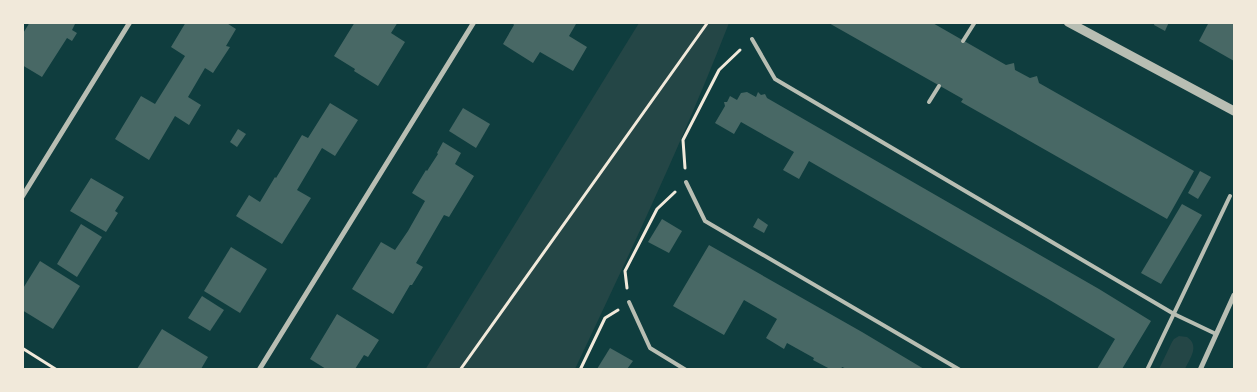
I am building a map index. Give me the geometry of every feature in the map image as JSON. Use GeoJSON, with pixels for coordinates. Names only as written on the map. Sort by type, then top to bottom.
{"type":"FeatureCollection","features":[{"type":"Feature","properties":{"kind":"street"},"geometry":{"type":"LineString","coordinates":[[22,197],[130,22]]}},
{"type":"Feature","properties":{"kind":"street"},"geometry":{"type":"LineString","coordinates":[[259,370],[474,22]]}},
{"type":"Feature","properties":{"kind":"street"},"geometry":{"type":"LineString","coordinates":[[1068,22],[1234,111]]}},
{"type":"Feature","properties":{"kind":"street"},"geometry":{"type":"LineString","coordinates":[[1200,370],[1234,295]]}},
{"type":"Feature","properties":{"kind":"lane"},"geometry":{"type":"LineString","coordinates":[[963,41],[975,22]]}},
{"type":"Feature","properties":{"kind":"lane"},"geometry":{"type":"LineString","coordinates":[[752,39],[775,79],[1174,314],[1216,334]]}},
{"type":"Feature","properties":{"kind":"lane"},"geometry":{"type":"LineString","coordinates":[[929,102],[940,86]]}},
{"type":"Feature","properties":{"kind":"lane"},"geometry":{"type":"LineString","coordinates":[[686,182],[705,221],[960,370]]}},
{"type":"Feature","properties":{"kind":"lane"},"geometry":{"type":"LineString","coordinates":[[1147,370],[1230,196]]}},
{"type":"Feature","properties":{"kind":"lane"},"geometry":{"type":"LineString","coordinates":[[629,302],[650,348],[686,370]]}},
{"type":"Feature","properties":{"kind":"path"},"geometry":{"type":"LineString","coordinates":[[460,370],[708,22]]}},
{"type":"Feature","properties":{"kind":"path"},"geometry":{"type":"LineString","coordinates":[[580,370],[604,318],[629,302],[625,271],[657,209],[686,182],[683,140],[719,70],[752,39]]}},
{"type":"Feature","properties":{"kind":"path"},"geometry":{"type":"LineString","coordinates":[[22,348],[57,370]]}},
{"type":"Feature","properties":{"kind":"shaded area"},"geometry":{"type":"Polygon","coordinates":[[[639,23],[729,23],[674,154],[575,369],[425,370],[639,23]]]}},
{"type":"Feature","properties":{"kind":"shaded area"},"geometry":{"type":"Polygon","coordinates":[[[1179,336],[1187,337],[1193,344],[1193,352],[1185,369],[1159,369],[1172,342],[1179,336]]]}},
{"type":"Feature","properties":{"kind":"building"},"geometry":{"type":"Polygon","coordinates":[[[30,22],[76,22],[72,30],[77,33],[72,41],[67,38],[42,77],[22,65],[22,35],[30,22]]]}},
{"type":"Feature","properties":{"kind":"building"},"geometry":{"type":"Polygon","coordinates":[[[186,22],[225,22],[236,29],[226,46],[230,47],[213,73],[205,68],[188,97],[201,105],[189,125],[175,116],[149,160],[115,139],[141,96],[155,104],[185,56],[171,47],[186,22]]]}},
{"type":"Feature","properties":{"kind":"building"},"geometry":{"type":"Polygon","coordinates":[[[355,22],[398,22],[391,33],[405,42],[378,86],[334,56],[355,22]]]}},
{"type":"Feature","properties":{"kind":"building"},"geometry":{"type":"Polygon","coordinates":[[[512,22],[574,22],[576,24],[569,36],[587,47],[573,71],[540,52],[533,63],[503,44],[514,25],[512,22]]]}},
{"type":"Feature","properties":{"kind":"building"},"geometry":{"type":"Polygon","coordinates":[[[827,22],[931,22],[1006,65],[1014,63],[1015,70],[1030,78],[1037,76],[1039,83],[1194,171],[1167,219],[961,102],[963,99],[827,22]]]}},
{"type":"Feature","properties":{"kind":"building"},"geometry":{"type":"Polygon","coordinates":[[[1155,22],[1169,22],[1165,31],[1154,25],[1155,22]]]}},
{"type":"Feature","properties":{"kind":"building"},"geometry":{"type":"Polygon","coordinates":[[[1209,22],[1234,22],[1234,61],[1199,41],[1209,22]]]}},
{"type":"Feature","properties":{"kind":"building"},"geometry":{"type":"Polygon","coordinates":[[[747,92],[756,97],[758,92],[761,95],[765,94],[767,98],[1099,289],[1151,321],[1122,369],[1097,369],[1115,339],[809,161],[799,179],[783,170],[794,152],[741,122],[734,134],[715,123],[725,106],[724,102],[727,102],[730,96],[737,100],[741,93],[747,92]]]}},
{"type":"Feature","properties":{"kind":"building"},"geometry":{"type":"Polygon","coordinates":[[[330,103],[358,120],[335,156],[322,148],[297,190],[311,198],[282,244],[236,216],[249,195],[260,202],[302,135],[308,138],[330,103]]]}},
{"type":"Feature","properties":{"kind":"building"},"geometry":{"type":"Polygon","coordinates":[[[463,108],[490,124],[476,148],[449,131],[463,108]]]}},
{"type":"Feature","properties":{"kind":"building"},"geometry":{"type":"Polygon","coordinates":[[[238,129],[246,134],[237,147],[230,142],[238,129]]]}},
{"type":"Feature","properties":{"kind":"building"},"geometry":{"type":"Polygon","coordinates":[[[443,142],[461,153],[455,164],[474,176],[449,217],[444,215],[416,263],[423,267],[393,314],[352,289],[381,242],[395,250],[408,231],[425,201],[412,193],[438,154],[443,142]]]}},
{"type":"Feature","properties":{"kind":"building"},"geometry":{"type":"Polygon","coordinates":[[[1200,171],[1211,177],[1198,199],[1188,193],[1200,171]]]}},
{"type":"Feature","properties":{"kind":"building"},"geometry":{"type":"Polygon","coordinates":[[[91,178],[124,197],[115,211],[118,213],[106,232],[70,211],[91,178]]]}},
{"type":"Feature","properties":{"kind":"building"},"geometry":{"type":"Polygon","coordinates":[[[1182,204],[1202,215],[1161,284],[1141,273],[1182,204]]]}},
{"type":"Feature","properties":{"kind":"building"},"geometry":{"type":"Polygon","coordinates":[[[758,218],[768,225],[764,233],[753,227],[758,218]]]}},
{"type":"Feature","properties":{"kind":"building"},"geometry":{"type":"Polygon","coordinates":[[[662,219],[682,231],[669,253],[648,242],[662,219]]]}},
{"type":"Feature","properties":{"kind":"building"},"geometry":{"type":"Polygon","coordinates":[[[81,224],[102,237],[77,277],[57,264],[81,224]]]}},
{"type":"Feature","properties":{"kind":"building"},"geometry":{"type":"Polygon","coordinates":[[[709,245],[924,369],[847,369],[842,367],[841,369],[830,369],[787,343],[784,349],[766,338],[777,319],[744,300],[724,335],[673,306],[709,245]]]}},
{"type":"Feature","properties":{"kind":"building"},"geometry":{"type":"Polygon","coordinates":[[[231,247],[267,269],[240,313],[204,291],[231,247]]]}},
{"type":"Feature","properties":{"kind":"building"},"geometry":{"type":"Polygon","coordinates":[[[40,261],[80,286],[53,329],[22,310],[22,290],[40,261]]]}},
{"type":"Feature","properties":{"kind":"building"},"geometry":{"type":"Polygon","coordinates":[[[202,296],[224,310],[210,331],[188,318],[202,296]]]}},
{"type":"Feature","properties":{"kind":"building"},"geometry":{"type":"Polygon","coordinates":[[[337,314],[379,340],[368,357],[364,355],[355,369],[326,369],[310,359],[337,314]]]}},
{"type":"Feature","properties":{"kind":"building"},"geometry":{"type":"Polygon","coordinates":[[[162,329],[208,357],[201,369],[137,369],[162,329]]]}},
{"type":"Feature","properties":{"kind":"building"},"geometry":{"type":"Polygon","coordinates":[[[610,348],[633,361],[627,369],[597,369],[610,348]]]}}]}
